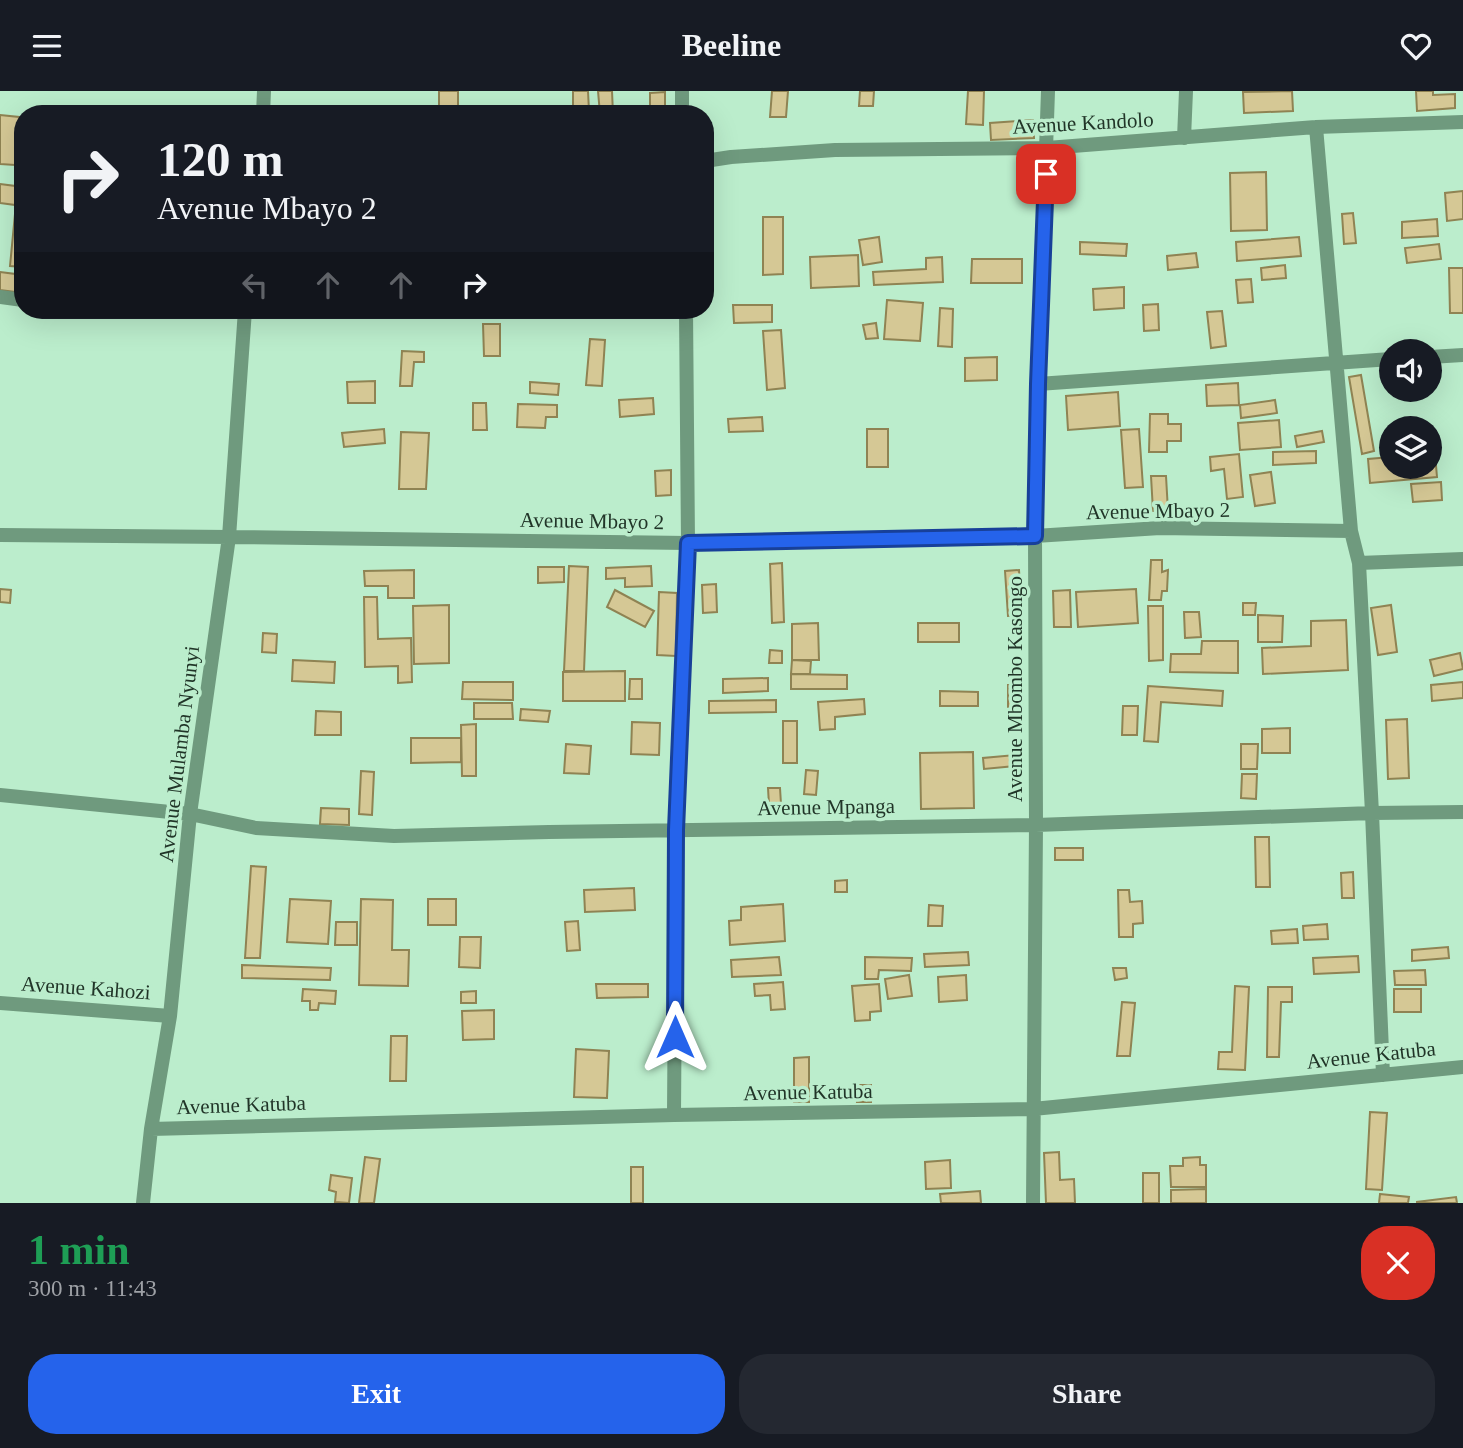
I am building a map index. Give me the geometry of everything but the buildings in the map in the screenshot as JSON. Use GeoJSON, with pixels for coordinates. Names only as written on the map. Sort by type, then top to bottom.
{"type":"FeatureCollection","features":[{"type":"Feature","properties":{"kind":"street","name":"Avenue Mbombo Kasongo"},"geometry":{"type":"LineString","coordinates":[[1033,1203],[1035,536],[1048,91]]}},
{"type":"Feature","properties":{"kind":"street"},"geometry":{"type":"LineString","coordinates":[[1184,138],[1186,91]]}},
{"type":"Feature","properties":{"kind":"street","name":"Avenue Kandolo"},"geometry":{"type":"LineString","coordinates":[[714,160],[835,151],[1047,148],[1316,127],[1463,122]]}},
{"type":"Feature","properties":{"kind":"street"},"geometry":{"type":"LineString","coordinates":[[1316,127],[1351,531],[1359,563],[1383,1075]]}},
{"type":"Feature","properties":{"kind":"street","name":"Avenue Mulamba Nyunyi"},"geometry":{"type":"LineString","coordinates":[[144,1203],[151,1129],[170,1016],[190,814],[229,537],[244,319]]}},
{"type":"Feature","properties":{"kind":"street"},"geometry":{"type":"LineString","coordinates":[[674,1115],[676,830],[688,543],[685,319]]}},
{"type":"Feature","properties":{"kind":"street"},"geometry":{"type":"LineString","coordinates":[[1442,356],[1463,355]]}},
{"type":"Feature","properties":{"kind":"street"},"geometry":{"type":"LineString","coordinates":[[1038,384],[1379,360]]}},
{"type":"Feature","properties":{"kind":"street","name":"Avenue Mbayo 2"},"geometry":{"type":"LineString","coordinates":[[0,535],[688,543],[1035,536],[1160,528],[1351,531]]}},
{"type":"Feature","properties":{"kind":"street"},"geometry":{"type":"LineString","coordinates":[[1359,563],[1463,559]]}},
{"type":"Feature","properties":{"kind":"street","name":"Avenue Mpanga"},"geometry":{"type":"LineString","coordinates":[[0,795],[190,814],[256,828],[394,836],[1036,825],[1463,812]]}},
{"type":"Feature","properties":{"kind":"street","name":"Avenue Kahozi"},"geometry":{"type":"LineString","coordinates":[[0,1003],[170,1016]]}},
{"type":"Feature","properties":{"kind":"street","name":"Avenue Katuba"},"geometry":{"type":"LineString","coordinates":[[151,1129],[674,1115],[1033,1109],[1463,1067]]}},
{"type":"Feature","properties":{"kind":"route"},"geometry":{"type":"LineString","coordinates":[[675,1037],[676,830],[688,543],[1035,536],[1046,174]]}}]}
